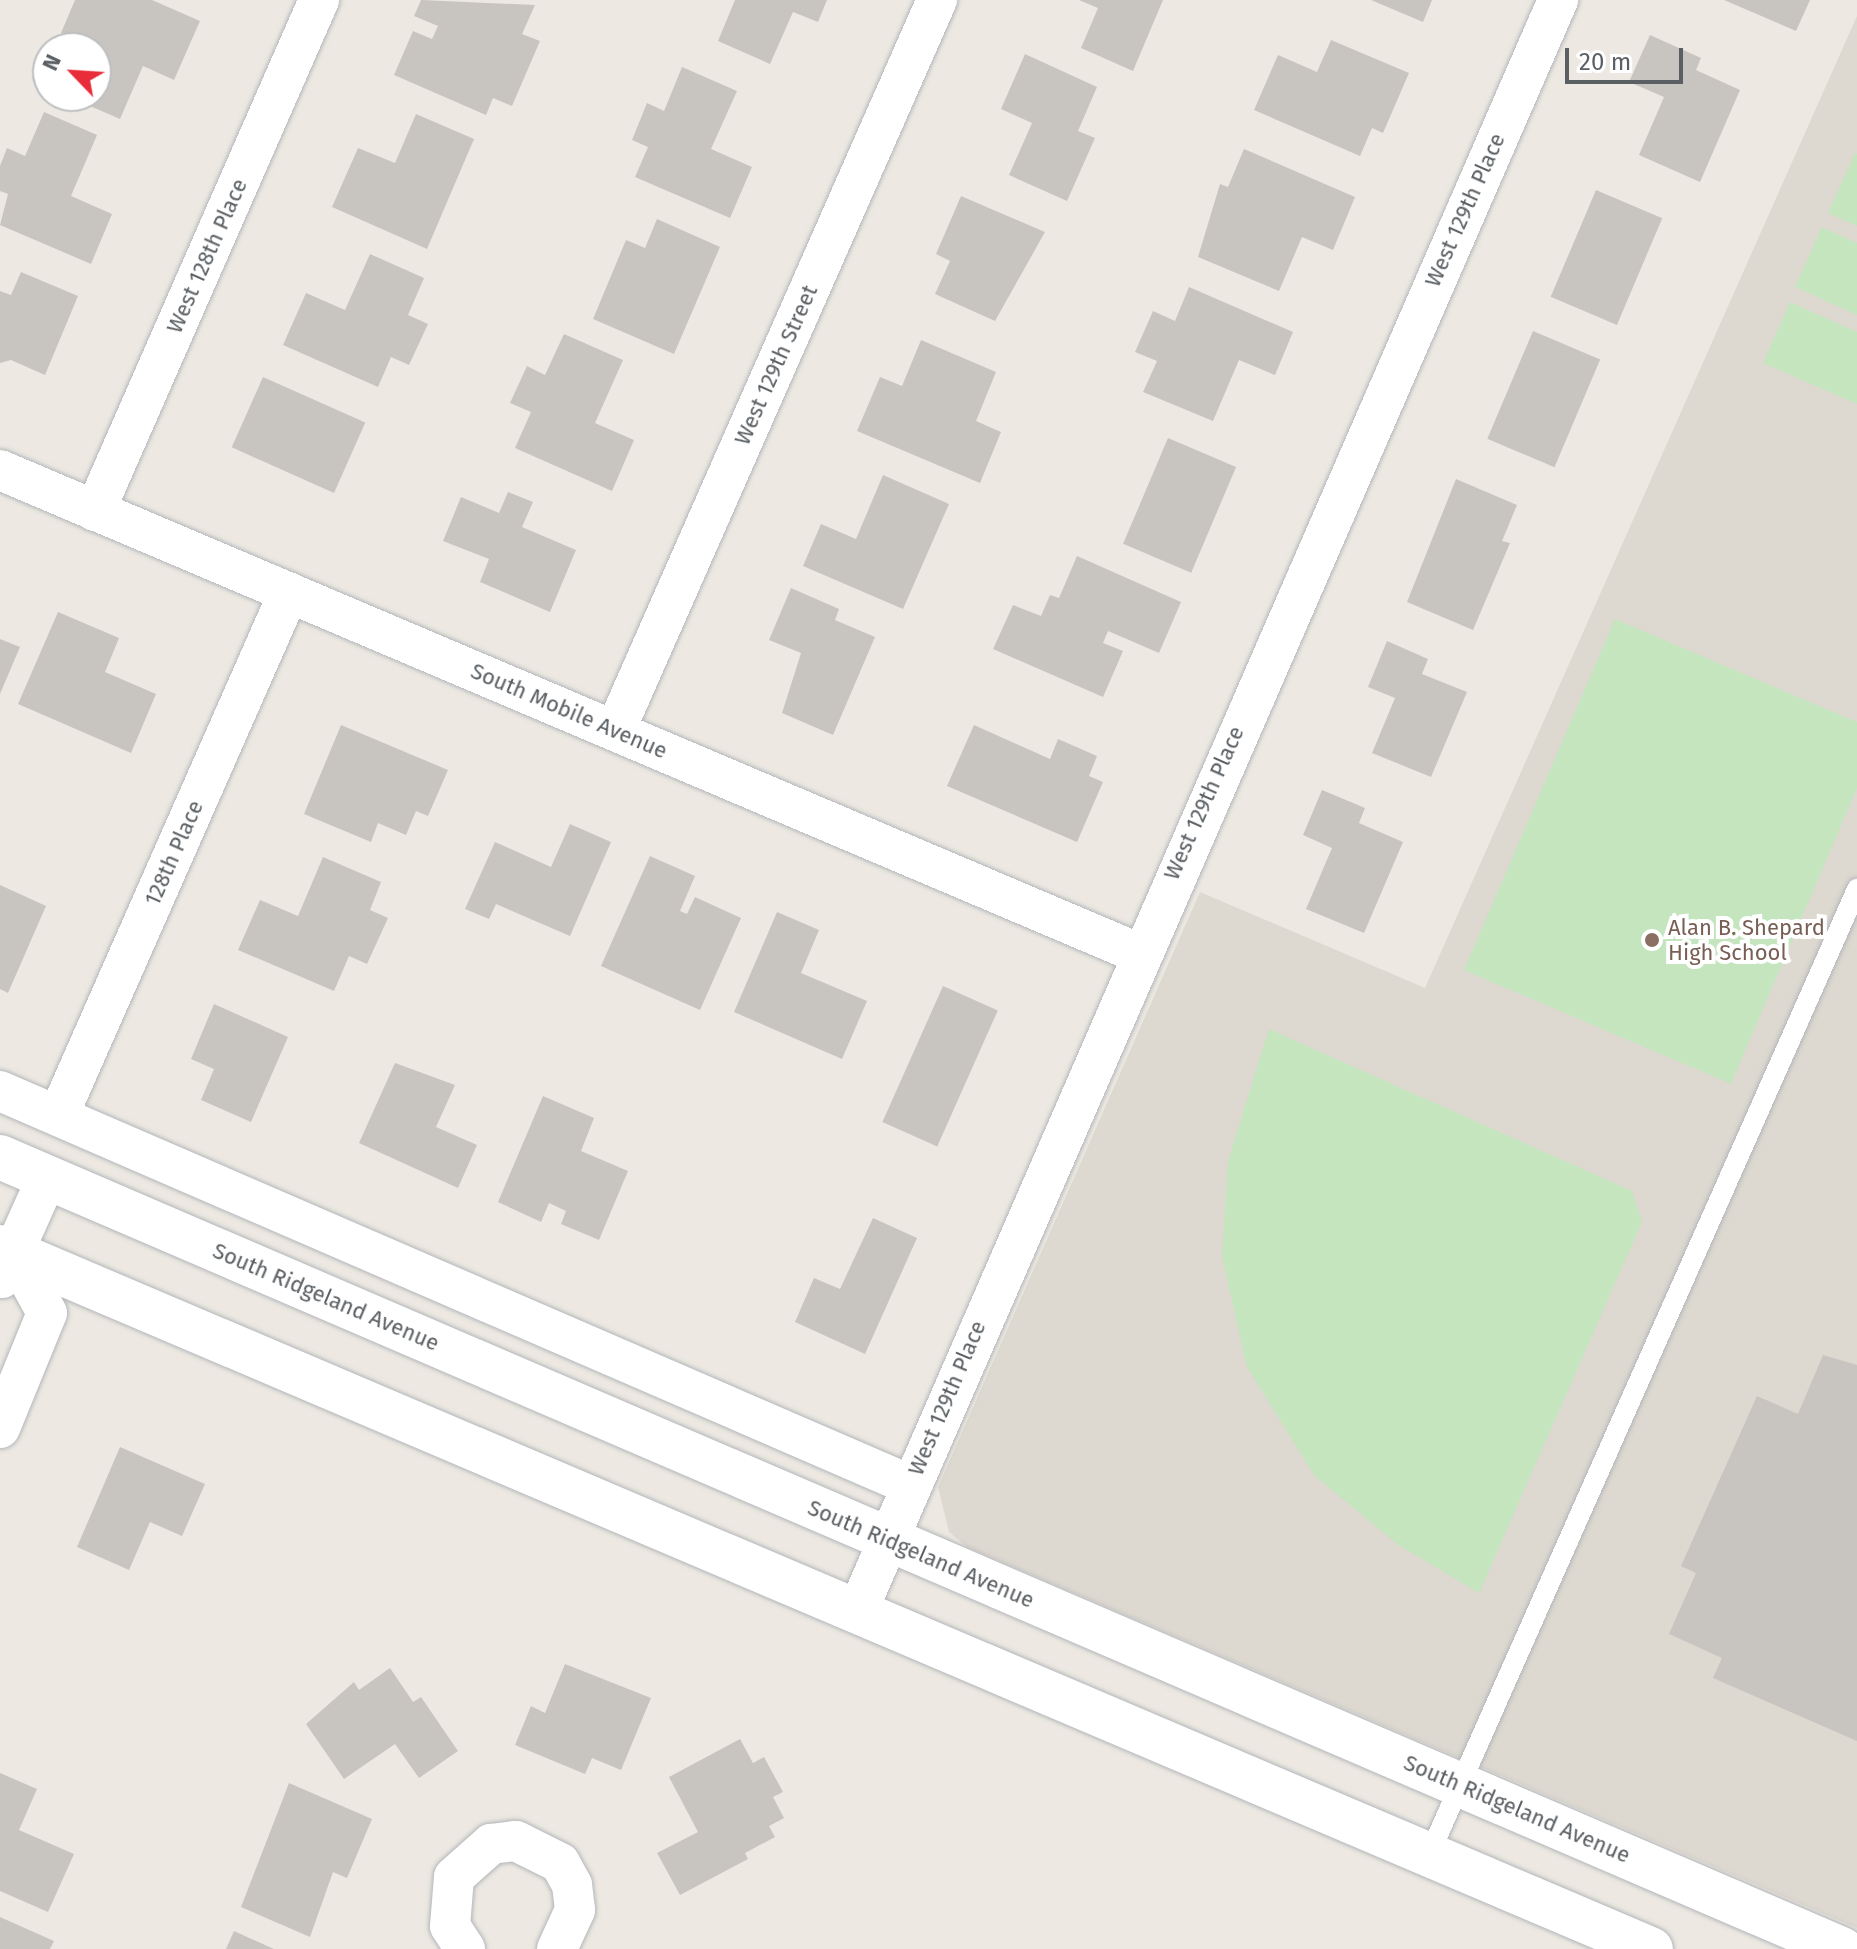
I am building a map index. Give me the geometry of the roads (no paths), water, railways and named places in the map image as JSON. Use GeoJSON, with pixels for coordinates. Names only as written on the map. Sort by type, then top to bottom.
{"type":"FeatureCollection","features":[{"type":"Feature","properties":{"kind":"main road","name":"South Ridgeland Avenue"},"geometry":{"type":"LineString","coordinates":[[0,1157],[1842,1949]]}},
{"type":"Feature","properties":{"kind":"main road"},"geometry":{"type":"LineString","coordinates":[[5,1260],[858,1610],[1651,1949]]}},
{"type":"Feature","properties":{"kind":"street","name":"West 128th Place"},"geometry":{"type":"LineString","coordinates":[[95,511],[319,0]]}},
{"type":"Feature","properties":{"kind":"street","name":"West 129th Street"},"geometry":{"type":"LineString","coordinates":[[615,731],[937,0]]}},
{"type":"Feature","properties":{"kind":"street","name":"West 129th Place"},"geometry":{"type":"LineString","coordinates":[[858,1610],[1138,953],[1558,0]]}},
{"type":"Feature","properties":{"kind":"street","name":"South Mobile Avenue"},"geometry":{"type":"LineString","coordinates":[[0,470],[1138,953]]}},
{"type":"Feature","properties":{"kind":"street","name":"128th Place"},"geometry":{"type":"LineString","coordinates":[[59,1114],[289,592]]}},
{"type":"Feature","properties":{"kind":"street"},"geometry":{"type":"LineString","coordinates":[[0,1091],[910,1485]]}},
{"type":"Feature","properties":{"kind":"street"},"geometry":{"type":"LineString","coordinates":[[0,1428],[47,1313],[5,1260],[47,1178]]}},
{"type":"Feature","properties":{"kind":"street"},"geometry":{"type":"LineString","coordinates":[[463,1948],[450,1926],[454,1877],[491,1844],[516,1841],[550,1855],[572,1885],[575,1910],[557,1949]]}},
{"type":"Feature","properties":{"kind":"lane"},"geometry":{"type":"LineString","coordinates":[[1429,1855],[1857,889]]}},
{"type":"Feature","properties":{"kind":"place","name":"Alan B. Shepard High School"},"geometry":{"type":"Point","coordinates":[1652,940]}}]}
